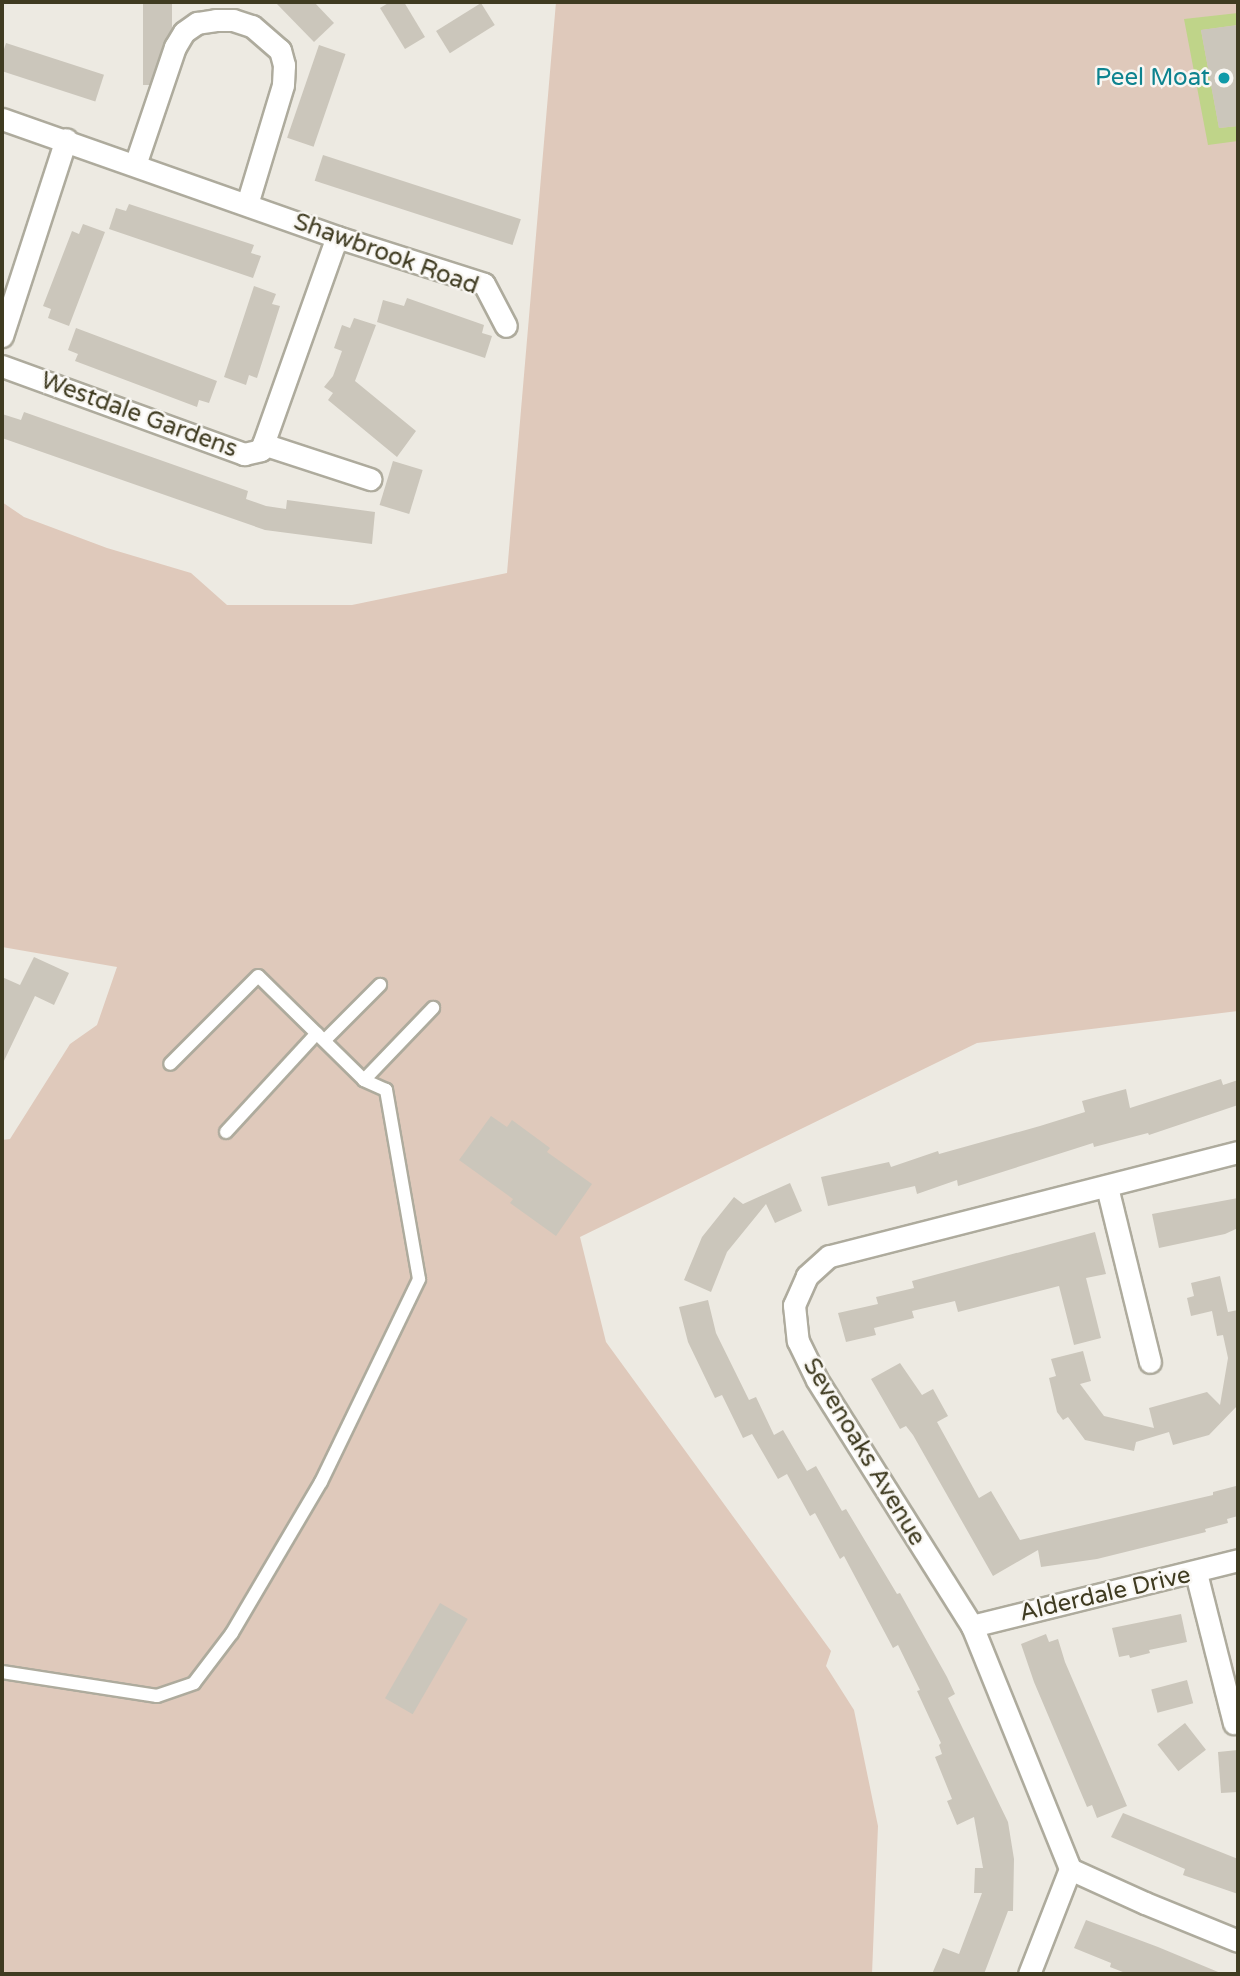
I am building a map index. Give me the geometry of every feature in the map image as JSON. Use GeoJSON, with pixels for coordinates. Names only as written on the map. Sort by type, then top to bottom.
{"type":"FeatureCollection","features":[{"type":"Feature","properties":{"kind":"street"},"geometry":{"type":"LineString","coordinates":[[135,165],[175,47],[184,32],[197,23],[216,20],[233,20],[252,26],[280,50],[284,65],[283,85],[247,204]]}},
{"type":"Feature","properties":{"kind":"street","name":"Shawbrook Road"},"geometry":{"type":"LineString","coordinates":[[2,119],[66,139],[337,237],[484,284],[506,326]]}},
{"type":"Feature","properties":{"kind":"street"},"geometry":{"type":"LineString","coordinates":[[2,337],[66,139]]}},
{"type":"Feature","properties":{"kind":"street","name":"Westdale Gardens"},"geometry":{"type":"LineString","coordinates":[[2,366],[244,454],[261,450],[337,237]]}},
{"type":"Feature","properties":{"kind":"street"},"geometry":{"type":"LineString","coordinates":[[263,444],[370,479]]}},
{"type":"Feature","properties":{"kind":"street","name":"Sevenoaks Avenue"},"geometry":{"type":"LineString","coordinates":[[1070,1869],[972,1626],[817,1380],[798,1341],[794,1305],[807,1276],[829,1256],[1238,1152]]}},
{"type":"Feature","properties":{"kind":"street"},"geometry":{"type":"LineString","coordinates":[[1107,1187],[1150,1362]]}},
{"type":"Feature","properties":{"kind":"street","name":"Alderdale Drive"},"geometry":{"type":"LineString","coordinates":[[972,1626],[1196,1573],[1238,1560]]}},
{"type":"Feature","properties":{"kind":"street"},"geometry":{"type":"LineString","coordinates":[[1196,1573],[1234,1723]]}},
{"type":"Feature","properties":{"kind":"street"},"geometry":{"type":"LineString","coordinates":[[1029,1974],[1070,1869],[1238,1941]]}},
{"type":"Feature","properties":{"kind":"lane"},"geometry":{"type":"LineString","coordinates":[[2,1672],[157,1696],[194,1683],[232,1633],[321,1482],[419,1279],[386,1090],[364,1080],[258,976],[170,1064]]}},
{"type":"Feature","properties":{"kind":"lane"},"geometry":{"type":"LineString","coordinates":[[226,1132],[321,1037],[380,985]]}},
{"type":"Feature","properties":{"kind":"lane"},"geometry":{"type":"LineString","coordinates":[[364,1080],[433,1008]]}},
{"type":"Feature","properties":{"kind":"shaded area"},"geometry":{"type":"Polygon","coordinates":[[[556,2],[1238,2],[1238,1011],[977,1043],[580,1237],[606,1342],[831,1651],[826,1666],[854,1710],[878,1826],[872,1974],[2,1974],[2,1140],[10,1139],[70,1044],[97,1025],[117,967],[2,947],[2,502],[24,517],[107,548],[191,573],[227,605],[352,605],[507,573],[556,2]]]}},
{"type":"Feature","properties":{"kind":"shaded area"},"geometry":{"type":"Polygon","coordinates":[[[1238,13],[1238,25],[1201,30],[1219,128],[1238,126],[1238,141],[1208,145],[1184,19],[1238,13]]]}},
{"type":"Feature","properties":{"kind":"building"},"geometry":{"type":"Polygon","coordinates":[[[143,2],[172,2],[172,85],[143,85],[143,2]]]}},
{"type":"Feature","properties":{"kind":"building"},"geometry":{"type":"Polygon","coordinates":[[[275,2],[314,2],[334,23],[314,42],[275,2]]]}},
{"type":"Feature","properties":{"kind":"building"},"geometry":{"type":"Polygon","coordinates":[[[390,2],[404,2],[425,37],[405,49],[380,8],[390,2]]]}},
{"type":"Feature","properties":{"kind":"building"},"geometry":{"type":"Polygon","coordinates":[[[481,3],[495,25],[450,53],[436,31],[481,3]]]}},
{"type":"Feature","properties":{"kind":"building","name":"Peel Moat"},"geometry":{"type":"Polygon","coordinates":[[[1238,25],[1238,126],[1219,128],[1201,30],[1238,25]]]}},
{"type":"Feature","properties":{"kind":"building"},"geometry":{"type":"Polygon","coordinates":[[[6,43],[104,75],[95,101],[2,71],[2,55],[6,43]]]}},
{"type":"Feature","properties":{"kind":"building"},"geometry":{"type":"Polygon","coordinates":[[[319,45],[345,54],[314,147],[287,138],[319,45]]]}},
{"type":"Feature","properties":{"kind":"building"},"geometry":{"type":"Polygon","coordinates":[[[323,155],[521,219],[512,245],[315,181],[323,155]]]}},
{"type":"Feature","properties":{"kind":"building"},"geometry":{"type":"Polygon","coordinates":[[[129,204],[254,245],[251,253],[261,256],[253,278],[109,229],[116,208],[126,211],[129,204]]]}},
{"type":"Feature","properties":{"kind":"building"},"geometry":{"type":"Polygon","coordinates":[[[83,224],[105,232],[69,326],[48,318],[51,309],[43,306],[72,231],[79,234],[83,224]]]}},
{"type":"Feature","properties":{"kind":"building"},"geometry":{"type":"Polygon","coordinates":[[[254,286],[276,294],[272,304],[280,306],[257,378],[249,375],[246,385],[224,377],[254,286]]]}},
{"type":"Feature","properties":{"kind":"building"},"geometry":{"type":"Polygon","coordinates":[[[407,298],[484,325],[482,333],[492,336],[485,358],[377,322],[383,300],[404,306],[407,298]]]}},
{"type":"Feature","properties":{"kind":"building"},"geometry":{"type":"Polygon","coordinates":[[[354,318],[376,325],[355,381],[416,431],[397,457],[328,400],[333,393],[324,387],[333,376],[342,351],[334,348],[342,325],[350,328],[354,318]]]}},
{"type":"Feature","properties":{"kind":"building"},"geometry":{"type":"Polygon","coordinates":[[[76,328],[217,381],[209,403],[199,400],[197,407],[75,361],[78,354],[68,350],[76,328]]]}},
{"type":"Feature","properties":{"kind":"building"},"geometry":{"type":"Polygon","coordinates":[[[24,412],[248,491],[246,499],[266,506],[286,509],[287,500],[375,512],[372,544],[265,530],[2,438],[2,414],[21,420],[24,412]]]}},
{"type":"Feature","properties":{"kind":"building"},"geometry":{"type":"Polygon","coordinates":[[[393,461],[423,470],[409,514],[380,505],[393,461]]]}},
{"type":"Feature","properties":{"kind":"building"},"geometry":{"type":"Polygon","coordinates":[[[34,957],[69,973],[54,1005],[35,996],[2,1065],[2,977],[20,985],[34,957]]]}},
{"type":"Feature","properties":{"kind":"building"},"geometry":{"type":"Polygon","coordinates":[[[1221,1079],[1223,1085],[1238,1080],[1238,1105],[1149,1135],[1148,1133],[1094,1147],[1093,1143],[958,1186],[957,1180],[917,1194],[915,1186],[828,1206],[821,1177],[889,1162],[891,1167],[938,1151],[939,1154],[1040,1126],[1085,1112],[1082,1101],[1126,1089],[1130,1108],[1221,1079]]]}},
{"type":"Feature","properties":{"kind":"building"},"geometry":{"type":"Polygon","coordinates":[[[491,1116],[507,1127],[512,1120],[550,1148],[547,1152],[592,1184],[556,1236],[510,1203],[513,1199],[459,1160],[491,1116]]]}},
{"type":"Feature","properties":{"kind":"building"},"geometry":{"type":"Polygon","coordinates":[[[790,1183],[802,1211],[775,1223],[766,1204],[727,1252],[711,1292],[684,1280],[702,1237],[734,1197],[743,1204],[790,1183]]]}},
{"type":"Feature","properties":{"kind":"building"},"geometry":{"type":"Polygon","coordinates":[[[1238,1198],[1238,1228],[1225,1234],[1159,1248],[1152,1214],[1238,1198]]]}},
{"type":"Feature","properties":{"kind":"building"},"geometry":{"type":"Polygon","coordinates":[[[1095,1232],[1106,1274],[1086,1278],[1101,1338],[1074,1345],[1059,1286],[958,1312],[955,1301],[912,1311],[914,1318],[874,1328],[876,1335],[846,1342],[838,1313],[878,1304],[876,1297],[914,1288],[912,1281],[1095,1232]]]}},
{"type":"Feature","properties":{"kind":"building"},"geometry":{"type":"Polygon","coordinates":[[[1220,1276],[1228,1312],[1238,1310],[1238,1405],[1209,1435],[1173,1445],[1169,1432],[1136,1442],[1134,1451],[1085,1440],[1068,1417],[1063,1420],[1057,1412],[1049,1378],[1056,1376],[1051,1359],[1083,1351],[1091,1381],[1080,1384],[1104,1416],[1154,1428],[1149,1408],[1207,1392],[1220,1405],[1228,1358],[1223,1335],[1217,1336],[1212,1311],[1191,1316],[1187,1298],[1194,1296],[1191,1283],[1220,1276]]]}},
{"type":"Feature","properties":{"kind":"building"},"geometry":{"type":"Polygon","coordinates":[[[708,1300],[716,1333],[749,1400],[756,1397],[774,1435],[783,1430],[807,1471],[816,1466],[842,1511],[846,1509],[897,1594],[900,1593],[947,1677],[955,1694],[948,1698],[1008,1822],[1014,1859],[1013,1911],[1008,1911],[984,1974],[932,1974],[943,1948],[959,1954],[982,1893],[974,1893],[975,1868],[983,1868],[974,1817],[957,1825],[947,1801],[952,1799],[935,1757],[942,1754],[939,1745],[941,1743],[917,1691],[920,1690],[898,1645],[893,1648],[844,1556],[840,1559],[815,1513],[810,1516],[787,1474],[778,1479],[752,1434],[743,1438],[722,1395],[715,1398],[688,1342],[679,1307],[708,1300]]]}},
{"type":"Feature","properties":{"kind":"building"},"geometry":{"type":"Polygon","coordinates":[[[900,1363],[922,1395],[933,1389],[948,1416],[937,1422],[979,1498],[991,1491],[1020,1540],[1213,1495],[1213,1492],[1236,1486],[1238,1516],[1227,1519],[1228,1523],[1205,1529],[1206,1532],[1097,1559],[1041,1567],[1038,1550],[993,1576],[913,1435],[906,1426],[900,1429],[871,1379],[900,1363]]]}},
{"type":"Feature","properties":{"kind":"building"},"geometry":{"type":"Polygon","coordinates":[[[440,1603],[468,1619],[413,1714],[385,1698],[440,1603]]]}},
{"type":"Feature","properties":{"kind":"building"},"geometry":{"type":"Polygon","coordinates":[[[1181,1614],[1187,1642],[1149,1650],[1150,1653],[1130,1658],[1129,1655],[1119,1657],[1112,1628],[1181,1614]]]}},
{"type":"Feature","properties":{"kind":"building"},"geometry":{"type":"Polygon","coordinates":[[[1046,1634],[1049,1642],[1058,1639],[1065,1662],[1127,1806],[1097,1818],[1092,1805],[1087,1807],[1034,1682],[1021,1644],[1046,1634]]]}},
{"type":"Feature","properties":{"kind":"building"},"geometry":{"type":"Polygon","coordinates":[[[1187,1680],[1193,1703],[1157,1713],[1151,1690],[1187,1680]]]}},
{"type":"Feature","properties":{"kind":"building"},"geometry":{"type":"Polygon","coordinates":[[[1185,1723],[1206,1750],[1178,1771],[1157,1745],[1185,1723]]]}},
{"type":"Feature","properties":{"kind":"building"},"geometry":{"type":"Polygon","coordinates":[[[1238,1750],[1238,1792],[1221,1793],[1218,1752],[1238,1750]]]}},
{"type":"Feature","properties":{"kind":"building"},"geometry":{"type":"Polygon","coordinates":[[[1123,1813],[1238,1859],[1238,1894],[1183,1875],[1185,1869],[1111,1837],[1123,1813]]]}},
{"type":"Feature","properties":{"kind":"building"},"geometry":{"type":"Polygon","coordinates":[[[1086,1920],[1223,1974],[1128,1974],[1110,1967],[1111,1963],[1074,1948],[1086,1920]]]}},
{"type":"Feature","properties":{"kind":"place","name":"Peel Moat"},"geometry":{"type":"Point","coordinates":[1224,78]}}]}
